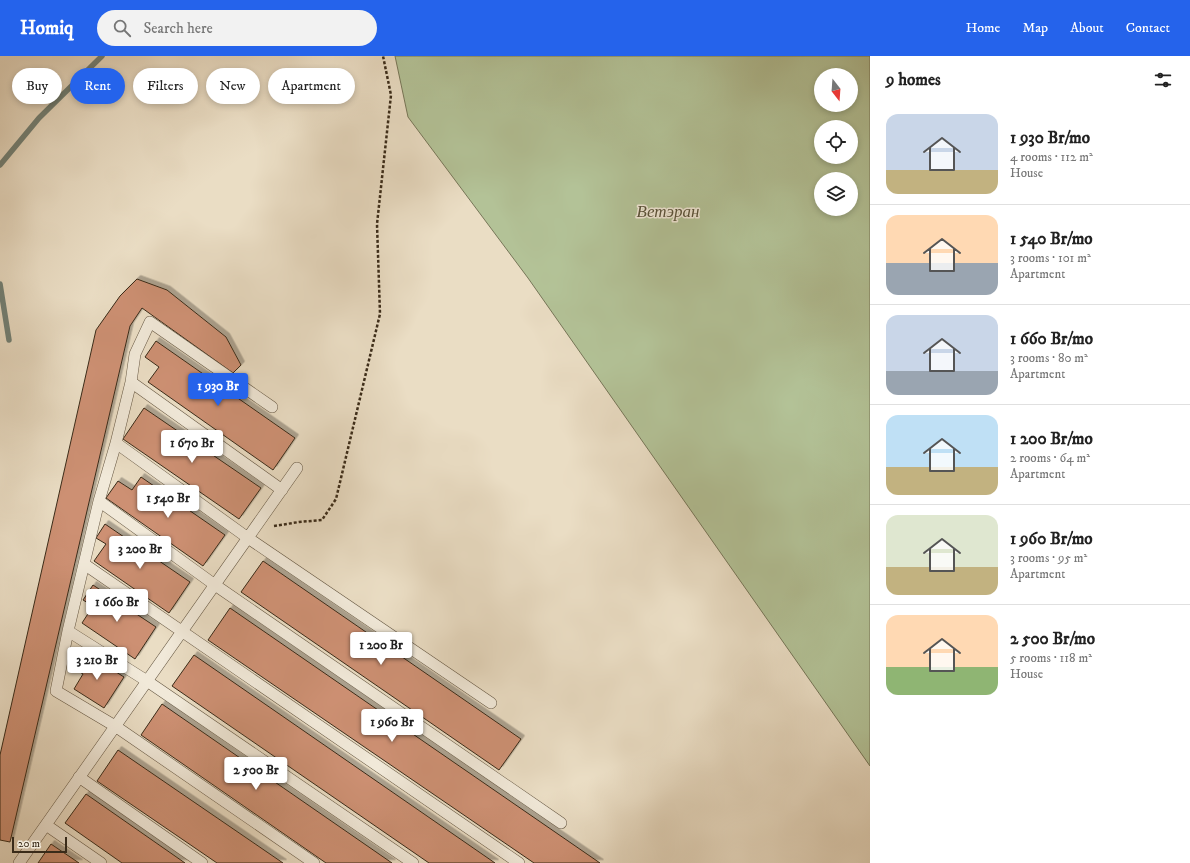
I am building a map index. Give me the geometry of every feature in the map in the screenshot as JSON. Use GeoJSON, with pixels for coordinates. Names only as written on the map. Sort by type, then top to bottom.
{"type":"FeatureCollection","features":[{"type":"Feature","properties":{"kind":"lane"},"geometry":{"type":"LineString","coordinates":[[272,407],[150,322],[135,354],[131,382],[116,443],[99,501],[68,630],[56,690],[115,726],[314,863]]}},
{"type":"Feature","properties":{"kind":"lane"},"geometry":{"type":"LineString","coordinates":[[131,382],[282,490]]}},
{"type":"Feature","properties":{"kind":"lane"},"geometry":{"type":"LineString","coordinates":[[116,443],[248,538],[491,703]]}},
{"type":"Feature","properties":{"kind":"lane"},"geometry":{"type":"LineString","coordinates":[[19,863],[297,468]]}},
{"type":"Feature","properties":{"kind":"lane"},"geometry":{"type":"LineString","coordinates":[[99,501],[215,585],[561,823]]}},
{"type":"Feature","properties":{"kind":"lane"},"geometry":{"type":"LineString","coordinates":[[84,564],[519,863]]}},
{"type":"Feature","properties":{"kind":"lane"},"geometry":{"type":"LineString","coordinates":[[68,630],[147,681],[413,863]]}},
{"type":"Feature","properties":{"kind":"lane"},"geometry":{"type":"LineString","coordinates":[[79,778],[202,863]]}},
{"type":"Feature","properties":{"kind":"lane"},"geometry":{"type":"LineString","coordinates":[[46,825],[101,863]]}},
{"type":"Feature","properties":{"kind":"path"},"geometry":{"type":"LineString","coordinates":[[257,526],[277,526],[322,520],[336,499],[380,314],[377,224],[391,95],[383,56]]}},
{"type":"Feature","properties":{"kind":"green space","name":"Ветэран"},"geometry":{"type":"Polygon","coordinates":[[[395,56],[870,56],[870,766],[528,278],[408,117],[395,56]]]}},
{"type":"Feature","properties":{"kind":"building"},"geometry":{"type":"Polygon","coordinates":[[[137,279],[167,290],[226,337],[241,365],[233,373],[142,308],[130,326],[10,842],[0,840],[0,755],[96,330],[120,296],[137,279]]]}},
{"type":"Feature","properties":{"kind":"building"},"geometry":{"type":"Polygon","coordinates":[[[156,341],[295,438],[273,470],[148,382],[159,367],[145,357],[156,341]]]}},
{"type":"Feature","properties":{"kind":"building"},"geometry":{"type":"Polygon","coordinates":[[[144,408],[261,488],[239,519],[123,439],[144,408]]]}},
{"type":"Feature","properties":{"kind":"building"},"geometry":{"type":"Polygon","coordinates":[[[141,477],[225,535],[203,566],[106,498],[118,481],[132,490],[141,477]]]}},
{"type":"Feature","properties":{"kind":"building"},"geometry":{"type":"Polygon","coordinates":[[[105,524],[190,582],[169,613],[94,561],[106,544],[96,538],[105,524]]]}},
{"type":"Feature","properties":{"kind":"building"},"geometry":{"type":"Polygon","coordinates":[[[263,561],[521,739],[499,770],[241,592],[263,561]]]}},
{"type":"Feature","properties":{"kind":"building"},"geometry":{"type":"Polygon","coordinates":[[[93,585],[156,627],[135,659],[82,623],[93,606],[83,600],[93,585]]]}},
{"type":"Feature","properties":{"kind":"building"},"geometry":{"type":"Polygon","coordinates":[[[230,608],[600,863],[534,863],[208,640],[230,608]]]}},
{"type":"Feature","properties":{"kind":"building"},"geometry":{"type":"Polygon","coordinates":[[[86,653],[124,677],[104,708],[74,689],[83,674],[75,669],[86,653]]]}},
{"type":"Feature","properties":{"kind":"building"},"geometry":{"type":"Polygon","coordinates":[[[194,655],[495,863],[429,863],[172,686],[194,655]]]}},
{"type":"Feature","properties":{"kind":"building"},"geometry":{"type":"Polygon","coordinates":[[[162,704],[392,863],[326,863],[141,735],[162,704]]]}},
{"type":"Feature","properties":{"kind":"building"},"geometry":{"type":"Polygon","coordinates":[[[118,750],[283,863],[217,863],[97,781],[118,750]]]}},
{"type":"Feature","properties":{"kind":"building"},"geometry":{"type":"Polygon","coordinates":[[[86,794],[185,863],[122,863],[65,823],[86,794]]]}},
{"type":"Feature","properties":{"kind":"building"},"geometry":{"type":"Polygon","coordinates":[[[51,844],[79,863],[38,863],[51,844]]]}},
{"type":"Feature","properties":{"kind":"waterway"},"geometry":{"type":"LineString","coordinates":[[0,165],[39,118],[102,56]]}},
{"type":"Feature","properties":{"kind":"waterway"},"geometry":{"type":"LineString","coordinates":[[0,284],[9,340]]}}]}
